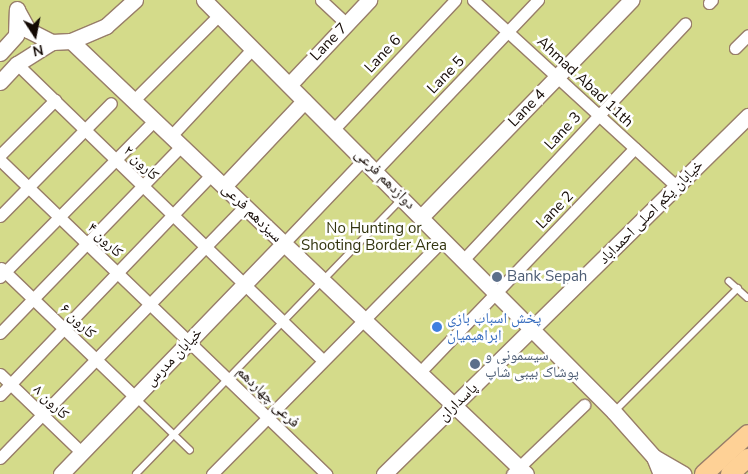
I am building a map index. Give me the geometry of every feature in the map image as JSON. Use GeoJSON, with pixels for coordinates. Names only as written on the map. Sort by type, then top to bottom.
{"type":"FeatureCollection","features":[{"type":"Feature","properties":{"kind":"main road"},"geometry":{"type":"LineString","coordinates":[[704,474],[748,434]]}},
{"type":"Feature","properties":{"kind":"main road"},"geometry":{"type":"LineString","coordinates":[[730,474],[748,458]]}},
{"type":"Feature","properties":{"kind":"main road"},"geometry":{"type":"LineString","coordinates":[[745,474],[748,468]]}},
{"type":"Feature","properties":{"kind":"street"},"geometry":{"type":"LineString","coordinates":[[0,82],[17,64],[52,42],[71,41],[106,26],[135,0]]}},
{"type":"Feature","properties":{"kind":"street","name":"دوازدهم فرعی"},"geometry":{"type":"LineString","coordinates":[[204,0],[288,85],[404,197],[614,412],[654,457],[661,474]]}},
{"type":"Feature","properties":{"kind":"street"},"geometry":{"type":"LineString","coordinates":[[321,0],[346,24]]}},
{"type":"Feature","properties":{"kind":"street","name":"Lane 7"},"geometry":{"type":"LineString","coordinates":[[288,85],[369,0]]}},
{"type":"Feature","properties":{"kind":"street","name":"Lane 6"},"geometry":{"type":"LineString","coordinates":[[334,129],[455,0]]}},
{"type":"Feature","properties":{"kind":"street","name":"Ahmad Abad 11th"},"geometry":{"type":"LineString","coordinates":[[473,0],[676,186]]}},
{"type":"Feature","properties":{"kind":"street","name":"Lane 5"},"geometry":{"type":"LineString","coordinates":[[376,170],[538,0]]}},
{"type":"Feature","properties":{"kind":"street","name":"Lane 4"},"geometry":{"type":"LineString","coordinates":[[422,216],[631,0]]}},
{"type":"Feature","properties":{"kind":"street"},"geometry":{"type":"LineString","coordinates":[[17,5],[28,30],[52,42]]}},
{"type":"Feature","properties":{"kind":"street"},"geometry":{"type":"LineString","coordinates":[[1,51],[16,35],[17,5]]}},
{"type":"Feature","properties":{"kind":"street"},"geometry":{"type":"LineString","coordinates":[[134,100],[219,15]]}},
{"type":"Feature","properties":{"kind":"street","name":"Lane 3"},"geometry":{"type":"LineString","coordinates":[[464,259],[685,24]]}},
{"type":"Feature","properties":{"kind":"street"},"geometry":{"type":"LineString","coordinates":[[735,48],[748,35]]}},
{"type":"Feature","properties":{"kind":"street","name":"سیزدهم فرعی"},"geometry":{"type":"LineString","coordinates":[[71,41],[455,405],[519,472]]}},
{"type":"Feature","properties":{"kind":"street"},"geometry":{"type":"LineString","coordinates":[[0,333],[142,186],[176,141],[252,49]]}},
{"type":"Feature","properties":{"kind":"street","name":"کارون ۲"},"geometry":{"type":"LineString","coordinates":[[17,64],[322,360]]}},
{"type":"Feature","properties":{"kind":"street"},"geometry":{"type":"LineString","coordinates":[[0,155],[54,100]]}},
{"type":"Feature","properties":{"kind":"street"},"geometry":{"type":"LineString","coordinates":[[224,186],[304,100]]}},
{"type":"Feature","properties":{"kind":"street"},"geometry":{"type":"LineString","coordinates":[[0,216],[111,103]]}},
{"type":"Feature","properties":{"kind":"street","name":"خیابان یکم اصلی احمداباد"},"geometry":{"type":"LineString","coordinates":[[532,330],[748,116]]}},
{"type":"Feature","properties":{"kind":"street"},"geometry":{"type":"LineString","coordinates":[[2,272],[60,217],[155,120]]}},
{"type":"Feature","properties":{"kind":"street","name":"Lane 2"},"geometry":{"type":"LineString","coordinates":[[420,372],[635,148]]}},
{"type":"Feature","properties":{"kind":"street"},"geometry":{"type":"LineString","coordinates":[[284,243],[365,158]]}},
{"type":"Feature","properties":{"kind":"street","name":"کارون ۴"},"geometry":{"type":"LineString","coordinates":[[0,160],[189,341]]}},
{"type":"Feature","properties":{"kind":"street"},"geometry":{"type":"LineString","coordinates":[[0,395],[212,174]]}},
{"type":"Feature","properties":{"kind":"street"},"geometry":{"type":"LineString","coordinates":[[0,458],[245,206]]}},
{"type":"Feature","properties":{"kind":"street"},"geometry":{"type":"LineString","coordinates":[[212,474],[363,318],[444,239]]}},
{"type":"Feature","properties":{"kind":"street","name":"خیابان مدرس"},"geometry":{"type":"LineString","coordinates":[[63,473],[284,243]]}},
{"type":"Feature","properties":{"kind":"street","name":"کارون ۶"},"geometry":{"type":"LineString","coordinates":[[2,272],[33,298],[135,397]]}},
{"type":"Feature","properties":{"kind":"street","name":"پاسداران"},"geometry":{"type":"LineString","coordinates":[[384,474],[532,330]]}},
{"type":"Feature","properties":{"kind":"street","name":"فرعی چهاردهم"},"geometry":{"type":"LineString","coordinates":[[189,341],[326,474]]}},
{"type":"Feature","properties":{"kind":"street","name":"کارون ۸"},"geometry":{"type":"LineString","coordinates":[[0,374],[82,453]]}},
{"type":"Feature","properties":{"kind":"street"},"geometry":{"type":"LineString","coordinates":[[519,472],[584,405]]}},
{"type":"Feature","properties":{"kind":"street"},"geometry":{"type":"LineString","coordinates":[[654,457],[683,474]]}},
{"type":"Feature","properties":{"kind":"lane"},"geometry":{"type":"LineString","coordinates":[[136,474],[404,197]]}},
{"type":"Feature","properties":{"kind":"lane"},"geometry":{"type":"LineString","coordinates":[[729,281],[748,298]]}},
{"type":"Feature","properties":{"kind":"lane"},"geometry":{"type":"LineString","coordinates":[[614,412],[738,288]]}},
{"type":"Feature","properties":{"kind":"lane"},"geometry":{"type":"LineString","coordinates":[[135,397],[190,450]]}},
{"type":"Feature","properties":{"kind":"green space","name":"No Hunting or Shooting Border Area"},"geometry":{"type":"Polygon","coordinates":[[[0,0],[748,0],[748,474],[0,474],[0,0]]]}},
{"type":"Feature","properties":{"kind":"place","name":"Bank Sepah"},"geometry":{"type":"Point","coordinates":[497,277]}},
{"type":"Feature","properties":{"kind":"place","name":"پخش اسباب بازی ابراهیمیان"},"geometry":{"type":"Point","coordinates":[437,327]}},
{"type":"Feature","properties":{"kind":"place","name":"سیسمونی و پوشاک بیبی شاپ"},"geometry":{"type":"Point","coordinates":[475,364]}}]}
